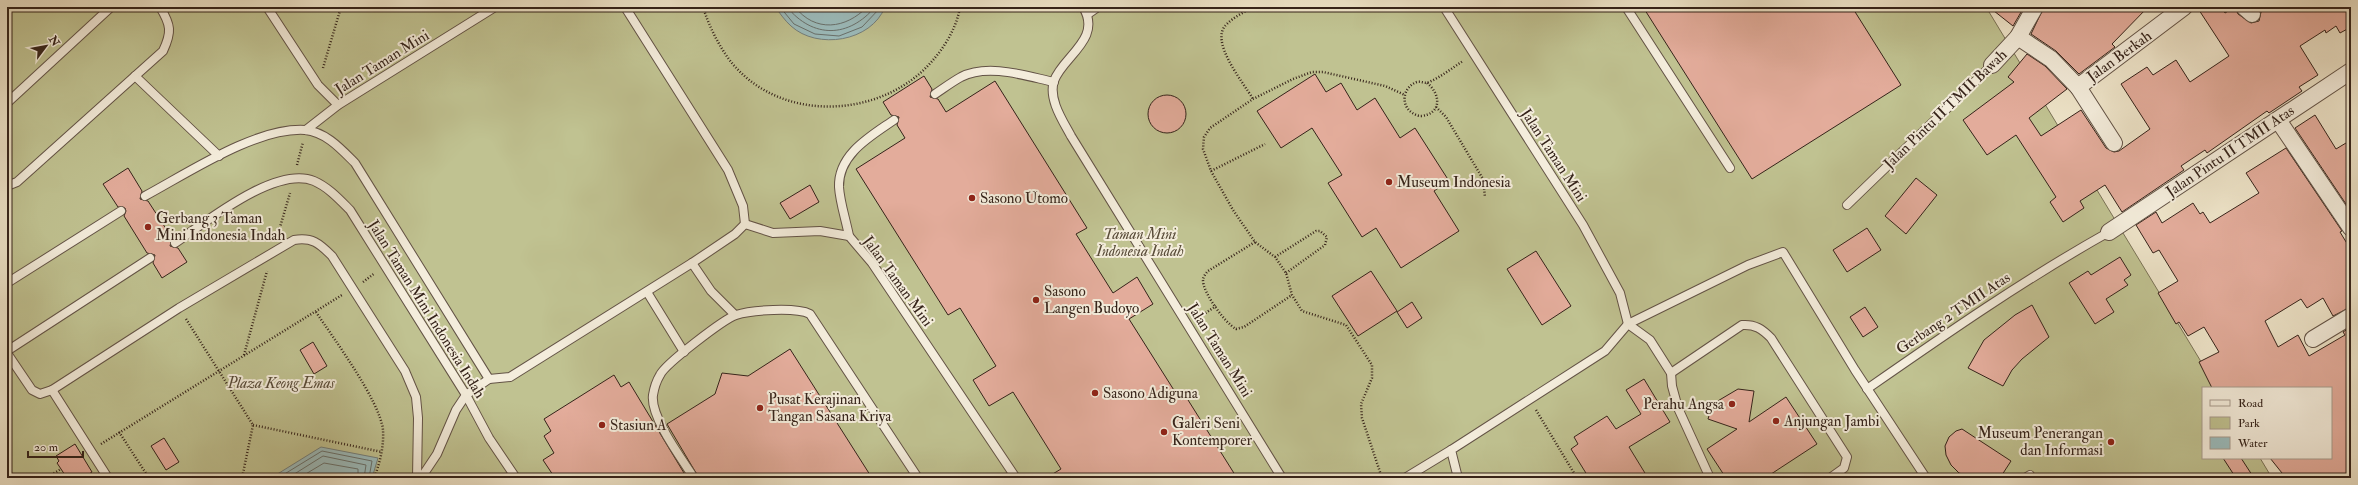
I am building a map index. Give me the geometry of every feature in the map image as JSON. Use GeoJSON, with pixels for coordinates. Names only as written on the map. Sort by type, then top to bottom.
{"type":"FeatureCollection","features":[{"type":"Feature","properties":{"kind":"street","name":"Jalan Pintu II TMII Bawah"},"geometry":{"type":"LineString","coordinates":[[1992,65],[2018,37],[2035,7]]}},
{"type":"Feature","properties":{"kind":"street","name":"Jalan Berkah"},"geometry":{"type":"LineString","coordinates":[[2018,37],[2051,59],[2078,87],[2184,7]]}},
{"type":"Feature","properties":{"kind":"street","name":"Jalan Pintu II TMII Atas"},"geometry":{"type":"LineString","coordinates":[[2109,232],[2351,71]]}},
{"type":"Feature","properties":{"kind":"street"},"geometry":{"type":"LineString","coordinates":[[2078,87],[2114,143]]}},
{"type":"Feature","properties":{"kind":"street"},"geometry":{"type":"LineString","coordinates":[[2278,120],[2351,228]]}},
{"type":"Feature","properties":{"kind":"street"},"geometry":{"type":"LineString","coordinates":[[2313,339],[2351,316]]}},
{"type":"Feature","properties":{"kind":"lane"},"geometry":{"type":"LineString","coordinates":[[7,104],[111,7]]}},
{"type":"Feature","properties":{"kind":"lane"},"geometry":{"type":"LineString","coordinates":[[7,186],[17,182],[163,51],[169,38],[169,22],[160,7]]}},
{"type":"Feature","properties":{"kind":"lane"},"geometry":{"type":"LineString","coordinates":[[267,7],[318,85],[338,105]]}},
{"type":"Feature","properties":{"kind":"lane","name":"Jalan Taman Mini"},"geometry":{"type":"LineString","coordinates":[[306,130],[338,105],[495,7]]}},
{"type":"Feature","properties":{"kind":"lane"},"geometry":{"type":"LineString","coordinates":[[420,478],[437,454],[456,410],[466,395],[489,379],[510,378],[692,263],[736,234],[745,224],[743,206],[728,170],[625,7]]}},
{"type":"Feature","properties":{"kind":"lane"},"geometry":{"type":"LineString","coordinates":[[935,94],[963,76],[987,71],[1016,74],[1054,82],[1061,68],[1079,49],[1087,28],[1085,10],[1098,7]]}},
{"type":"Feature","properties":{"kind":"lane","name":"Jalan Taman Mini"},"geometry":{"type":"LineString","coordinates":[[1444,7],[1583,225],[1620,293],[1628,324]]}},
{"type":"Feature","properties":{"kind":"lane"},"geometry":{"type":"LineString","coordinates":[[1626,7],[1730,168]]}},
{"type":"Feature","properties":{"kind":"lane","name":"Jalan Pintu II TMII Bawah"},"geometry":{"type":"LineString","coordinates":[[1847,205],[1992,65]]}},
{"type":"Feature","properties":{"kind":"lane"},"geometry":{"type":"LineString","coordinates":[[135,76],[219,156]]}},
{"type":"Feature","properties":{"kind":"lane","name":"Jalan Taman Mini"},"geometry":{"type":"LineString","coordinates":[[1054,82],[1054,97],[1071,136],[1282,478]]}},
{"type":"Feature","properties":{"kind":"lane"},"geometry":{"type":"LineString","coordinates":[[849,236],[839,186],[843,164],[857,146],[894,120]]}},
{"type":"Feature","properties":{"kind":"lane"},"geometry":{"type":"LineString","coordinates":[[145,196],[219,156],[272,134],[306,130],[334,142],[354,163],[489,379]]}},
{"type":"Feature","properties":{"kind":"lane","name":"Jalan Taman Mini Indonesia Indah"},"geometry":{"type":"LineString","coordinates":[[175,243],[252,192],[277,181],[294,177],[313,181],[331,192],[350,210],[466,395],[489,438],[516,478]]}},
{"type":"Feature","properties":{"kind":"lane"},"geometry":{"type":"LineString","coordinates":[[7,283],[121,211]]}},
{"type":"Feature","properties":{"kind":"lane","name":"Jalan Taman Mini"},"geometry":{"type":"LineString","coordinates":[[745,224],[772,233],[820,231],[849,236],[872,263],[1016,478]]}},
{"type":"Feature","properties":{"kind":"lane","name":"Gerbang 2 TMII Atas"},"geometry":{"type":"LineString","coordinates":[[1867,389],[1983,308],[2056,262],[2109,232]]}},
{"type":"Feature","properties":{"kind":"lane"},"geometry":{"type":"LineString","coordinates":[[150,258],[7,352],[32,390],[40,394],[52,390],[179,308],[294,240],[306,238],[319,242],[332,256],[405,371],[416,397],[418,418],[417,478]]}},
{"type":"Feature","properties":{"kind":"lane"},"geometry":{"type":"LineString","coordinates":[[1405,478],[1605,351],[1628,324],[1748,265],[1783,252],[1867,389],[1926,478]]}},
{"type":"Feature","properties":{"kind":"lane"},"geometry":{"type":"LineString","coordinates":[[692,263],[712,291],[735,315]]}},
{"type":"Feature","properties":{"kind":"lane"},"geometry":{"type":"LineString","coordinates":[[647,292],[684,352]]}},
{"type":"Feature","properties":{"kind":"lane"},"geometry":{"type":"LineString","coordinates":[[694,478],[655,413],[653,396],[660,374],[684,352],[735,315],[802,309],[810,314],[918,478]]}},
{"type":"Feature","properties":{"kind":"lane"},"geometry":{"type":"LineString","coordinates":[[1628,324],[1650,340],[1671,373],[1672,386],[1678,408],[1710,478]]}},
{"type":"Feature","properties":{"kind":"lane"},"geometry":{"type":"LineString","coordinates":[[1671,373],[1742,325],[1750,324],[1763,330],[1771,338],[1847,457],[1844,468],[1830,478]]}},
{"type":"Feature","properties":{"kind":"lane"},"geometry":{"type":"LineString","coordinates":[[52,390],[108,478]]}},
{"type":"Feature","properties":{"kind":"lane"},"geometry":{"type":"LineString","coordinates":[[1451,450],[1458,478]]}},
{"type":"Feature","properties":{"kind":"path"},"geometry":{"type":"LineString","coordinates":[[703,7],[712,32],[729,60],[752,82],[780,98],[805,105],[843,108],[875,101],[898,90],[928,67],[947,41],[960,7]]}},
{"type":"Feature","properties":{"kind":"path"},"geometry":{"type":"LineString","coordinates":[[1253,7],[1226,24],[1220,33],[1221,46],[1253,99]]}},
{"type":"Feature","properties":{"kind":"path"},"geometry":{"type":"LineString","coordinates":[[1428,83],[1474,55]]}},
{"type":"Feature","properties":{"kind":"path"},"geometry":{"type":"LineString","coordinates":[[1382,478],[1362,418],[1361,404],[1372,378],[1372,365],[1346,325],[1302,311],[1292,295],[1286,273],[1276,257],[1256,242],[1233,210],[1211,171],[1203,149],[1204,137],[1210,128],[1253,99],[1293,79],[1312,72],[1322,72],[1385,86],[1404,95]]}},
{"type":"Feature","properties":{"kind":"path"},"geometry":{"type":"LineString","coordinates":[[1418,82],[1428,83],[1435,89],[1438,98],[1436,107],[1429,114],[1420,116],[1411,112],[1405,104],[1404,95],[1409,86],[1418,82]]}},
{"type":"Feature","properties":{"kind":"path"},"geometry":{"type":"LineString","coordinates":[[1436,107],[1446,117],[1484,179],[1485,197]]}},
{"type":"Feature","properties":{"kind":"path"},"geometry":{"type":"LineString","coordinates":[[1211,171],[1265,144]]}},
{"type":"Feature","properties":{"kind":"path"},"geometry":{"type":"LineString","coordinates":[[1276,257],[1316,231],[1320,231],[1327,237],[1325,245],[1286,273]]}},
{"type":"Feature","properties":{"kind":"path"},"geometry":{"type":"LineString","coordinates":[[1256,242],[1208,271],[1203,278],[1204,288],[1228,324],[1236,329],[1244,327],[1292,295]]}},
{"type":"Feature","properties":{"kind":"path"},"geometry":{"type":"LineString","coordinates":[[91,450],[220,372],[385,267]]}},
{"type":"Feature","properties":{"kind":"path"},"geometry":{"type":"LineString","coordinates":[[1188,325],[1216,306]]}},
{"type":"Feature","properties":{"kind":"path"},"geometry":{"type":"LineString","coordinates":[[179,308],[253,425],[242,478]]}},
{"type":"Feature","properties":{"kind":"path"},"geometry":{"type":"LineString","coordinates":[[316,312],[377,409],[383,429],[382,452],[374,478]]}},
{"type":"Feature","properties":{"kind":"path"},"geometry":{"type":"LineString","coordinates":[[1529,400],[1577,478]]}},
{"type":"Feature","properties":{"kind":"path"},"geometry":{"type":"LineString","coordinates":[[253,425],[382,452]]}},
{"type":"Feature","properties":{"kind":"path"},"geometry":{"type":"LineString","coordinates":[[119,432],[149,478]]}},
{"type":"Feature","properties":{"kind":"path"},"geometry":{"type":"LineString","coordinates":[[46,478],[61,468]]}},
{"type":"Feature","properties":{"kind":"green space","name":"Taman Mini Indonesia Indah"},"geometry":{"type":"Polygon","coordinates":[[[7,7],[1986,7],[2216,387],[2202,387],[2202,459],[2261,459],[2272,478],[7,478],[7,7]]]}},
{"type":"Feature","properties":{"kind":"water"},"geometry":{"type":"Polygon","coordinates":[[[775,7],[885,7],[878,19],[868,28],[856,35],[842,39],[828,40],[802,34],[789,24],[775,7]]]}},
{"type":"Feature","properties":{"kind":"water"},"geometry":{"type":"Polygon","coordinates":[[[321,447],[378,458],[372,478],[271,478],[321,447]]]}},
{"type":"Feature","properties":{"kind":"building"},"geometry":{"type":"Polygon","coordinates":[[[1643,7],[1852,7],[1901,85],[1752,179],[1643,7]]]}},
{"type":"Feature","properties":{"kind":"building"},"geometry":{"type":"Polygon","coordinates":[[[1989,7],[2024,7],[2013,26],[1989,7]]]}},
{"type":"Feature","properties":{"kind":"building"},"geometry":{"type":"Polygon","coordinates":[[[2044,7],[2148,7],[2112,44],[2115,47],[2079,74],[2056,51],[2031,34],[2044,7]]]}},
{"type":"Feature","properties":{"kind":"building"},"geometry":{"type":"Polygon","coordinates":[[[2197,7],[2221,7],[2225,13],[2235,7],[2238,14],[2251,23],[2259,21],[2261,12],[2268,7],[2351,7],[2351,27],[2340,33],[2336,26],[2326,33],[2325,30],[2300,46],[2318,75],[2299,87],[2302,91],[2269,113],[2267,111],[2207,153],[2205,150],[2181,166],[2184,170],[2122,212],[2105,185],[2080,201],[2084,208],[2063,222],[2050,202],[2056,197],[2016,135],[1987,155],[1963,120],[2014,82],[2008,77],[2027,54],[2045,66],[2067,89],[2029,118],[2041,136],[2081,110],[2106,148],[2114,152],[2119,151],[2150,129],[2121,84],[2147,67],[2153,75],[2176,60],[2190,82],[2229,56],[2197,7]]]}},
{"type":"Feature","properties":{"kind":"building","name":"Museum Indonesia"},"geometry":{"type":"Polygon","coordinates":[[[1315,74],[1326,92],[1341,83],[1357,110],[1375,98],[1400,138],[1415,128],[1449,181],[1434,191],[1459,231],[1401,268],[1376,228],[1362,237],[1328,183],[1342,175],[1312,128],[1281,148],[1257,111],[1315,74]]]}},
{"type":"Feature","properties":{"kind":"building"},"geometry":{"type":"Polygon","coordinates":[[[924,76],[932,89],[930,97],[938,99],[946,112],[995,81],[1087,228],[1076,234],[1113,293],[1137,277],[1153,304],[1129,319],[1177,395],[1183,392],[1237,478],[1046,478],[1061,469],[1013,392],[989,406],[973,380],[996,366],[960,308],[948,315],[856,169],[905,138],[897,125],[899,117],[891,115],[883,102],[924,76]]]}},
{"type":"Feature","properties":{"kind":"building"},"geometry":{"type":"Polygon","coordinates":[[[1163,95],[1171,95],[1181,100],[1185,107],[1185,121],[1181,128],[1171,133],[1163,133],[1153,128],[1151,125],[1148,118],[1148,110],[1153,100],[1156,98],[1163,95]]]}},
{"type":"Feature","properties":{"kind":"building"},"geometry":{"type":"Polygon","coordinates":[[[2315,115],[2336,149],[2351,140],[2351,205],[2348,207],[2295,128],[2315,115]]]}},
{"type":"Feature","properties":{"kind":"building"},"geometry":{"type":"Polygon","coordinates":[[[2286,148],[2342,231],[2340,232],[2351,250],[2351,307],[2333,316],[2323,298],[2307,308],[2301,299],[2265,321],[2278,347],[2298,335],[2309,356],[2345,335],[2343,332],[2351,327],[2351,478],[2286,478],[2271,459],[2332,459],[2332,387],[2212,387],[2199,362],[2219,352],[2204,327],[2188,336],[2179,322],[2176,324],[2158,293],[2178,281],[2159,250],[2153,253],[2136,225],[2156,212],[2162,223],[2193,203],[2200,214],[2203,212],[2210,223],[2259,193],[2246,173],[2286,148]]]}},
{"type":"Feature","properties":{"kind":"building","name":"Gerbang 3 Taman Mini Indonesia Indah"},"geometry":{"type":"Polygon","coordinates":[[[128,168],[142,191],[140,199],[148,201],[172,238],[170,246],[178,248],[187,262],[162,278],[153,263],[155,255],[147,253],[124,216],[126,211],[125,208],[118,207],[103,184],[128,168]]]}},
{"type":"Feature","properties":{"kind":"building"},"geometry":{"type":"Polygon","coordinates":[[[1916,178],[1937,195],[1906,234],[1885,216],[1916,178]]]}},
{"type":"Feature","properties":{"kind":"building"},"geometry":{"type":"Polygon","coordinates":[[[810,185],[819,202],[790,219],[780,203],[810,185]]]}},
{"type":"Feature","properties":{"kind":"building"},"geometry":{"type":"Polygon","coordinates":[[[1867,228],[1881,250],[1847,272],[1833,250],[1867,228]]]}},
{"type":"Feature","properties":{"kind":"building"},"geometry":{"type":"Polygon","coordinates":[[[1536,251],[1571,306],[1542,325],[1507,269],[1536,251]]]}},
{"type":"Feature","properties":{"kind":"building"},"geometry":{"type":"Polygon","coordinates":[[[2120,257],[2131,275],[2124,280],[2128,285],[2106,299],[2114,312],[2095,324],[2069,283],[2088,271],[2091,275],[2120,257]]]}},
{"type":"Feature","properties":{"kind":"building"},"geometry":{"type":"Polygon","coordinates":[[[1371,271],[1397,311],[1358,336],[1332,296],[1371,271]]]}},
{"type":"Feature","properties":{"kind":"building"},"geometry":{"type":"Polygon","coordinates":[[[1412,302],[1422,318],[1407,328],[1397,312],[1412,302]]]}},
{"type":"Feature","properties":{"kind":"building"},"geometry":{"type":"Polygon","coordinates":[[[2032,305],[2049,337],[2022,359],[2012,370],[2003,386],[1968,368],[1984,340],[2015,315],[2032,305]]]}},
{"type":"Feature","properties":{"kind":"building"},"geometry":{"type":"Polygon","coordinates":[[[1865,307],[1878,327],[1863,337],[1850,317],[1865,307]]]}},
{"type":"Feature","properties":{"kind":"building"},"geometry":{"type":"Polygon","coordinates":[[[313,342],[327,366],[314,374],[300,350],[313,342]]]}},
{"type":"Feature","properties":{"kind":"building","name":"Pusat Kerajinan Tangan Sasana Kriya"},"geometry":{"type":"Polygon","coordinates":[[[790,349],[872,478],[699,478],[667,424],[715,394],[722,373],[748,376],[790,349]]]}},
{"type":"Feature","properties":{"kind":"building","name":"Stasiun A"},"geometry":{"type":"Polygon","coordinates":[[[614,375],[621,387],[629,382],[687,478],[555,478],[543,460],[554,453],[544,436],[551,431],[544,419],[614,375]]]}},
{"type":"Feature","properties":{"kind":"building"},"geometry":{"type":"Polygon","coordinates":[[[1644,379],[1670,422],[1629,447],[1648,478],[1589,478],[1571,449],[1578,444],[1574,437],[1607,416],[1616,429],[1641,414],[1626,390],[1644,379]]]}},
{"type":"Feature","properties":{"kind":"building","name":"Anjungan Jambi"},"geometry":{"type":"Polygon","coordinates":[[[1738,389],[1754,391],[1749,422],[1786,397],[1817,444],[1765,478],[1726,478],[1707,449],[1737,429],[1708,419],[1711,409],[1716,402],[1738,389]]]}},
{"type":"Feature","properties":{"kind":"building"},"geometry":{"type":"Polygon","coordinates":[[[1962,429],[2011,461],[2000,478],[1969,476],[1959,473],[1951,465],[1946,455],[1945,446],[1949,437],[1956,431],[1962,429]]]}},
{"type":"Feature","properties":{"kind":"building"},"geometry":{"type":"Polygon","coordinates":[[[164,438],[179,462],[166,470],[151,446],[164,438]]]}},
{"type":"Feature","properties":{"kind":"building"},"geometry":{"type":"Polygon","coordinates":[[[75,444],[92,472],[83,478],[67,478],[57,463],[59,461],[56,456],[75,444]]]}},
{"type":"Feature","properties":{"kind":"building"},"geometry":{"type":"Polygon","coordinates":[[[2224,459],[2242,459],[2254,478],[2236,478],[2224,459]]]}},
{"type":"Feature","properties":{"kind":"place","name":"Museum Indonesia"},"geometry":{"type":"Point","coordinates":[1389,182]}},
{"type":"Feature","properties":{"kind":"place","name":"Sasono Utomo"},"geometry":{"type":"Point","coordinates":[972,198]}},
{"type":"Feature","properties":{"kind":"place","name":"Gerbang 3 Taman Mini Indonesia Indah"},"geometry":{"type":"Point","coordinates":[148,227]}},
{"type":"Feature","properties":{"kind":"place","name":"Sasono Langen Budoyo"},"geometry":{"type":"Point","coordinates":[1036,300]}},
{"type":"Feature","properties":{"kind":"place","name":"Sasono Adiguna"},"geometry":{"type":"Point","coordinates":[1095,393]}},
{"type":"Feature","properties":{"kind":"place","name":"Perahu Angsa"},"geometry":{"type":"Point","coordinates":[1732,404]}},
{"type":"Feature","properties":{"kind":"place","name":"Pusat Kerajinan Tangan Sasana Kriya"},"geometry":{"type":"Point","coordinates":[760,408]}},
{"type":"Feature","properties":{"kind":"place","name":"Anjungan Jambi"},"geometry":{"type":"Point","coordinates":[1776,421]}},
{"type":"Feature","properties":{"kind":"place","name":"Stasiun A"},"geometry":{"type":"Point","coordinates":[602,425]}},
{"type":"Feature","properties":{"kind":"place","name":"Galeri Seni Kontemporer"},"geometry":{"type":"Point","coordinates":[1164,432]}},
{"type":"Feature","properties":{"kind":"place","name":"Museum Penerangan dan Informasi"},"geometry":{"type":"Point","coordinates":[2111,442]}},
{"type":"Feature","properties":{"kind":"park label","name":"Plaza Keong Emas"},"geometry":{"type":"Point","coordinates":[281,383]}}]}
